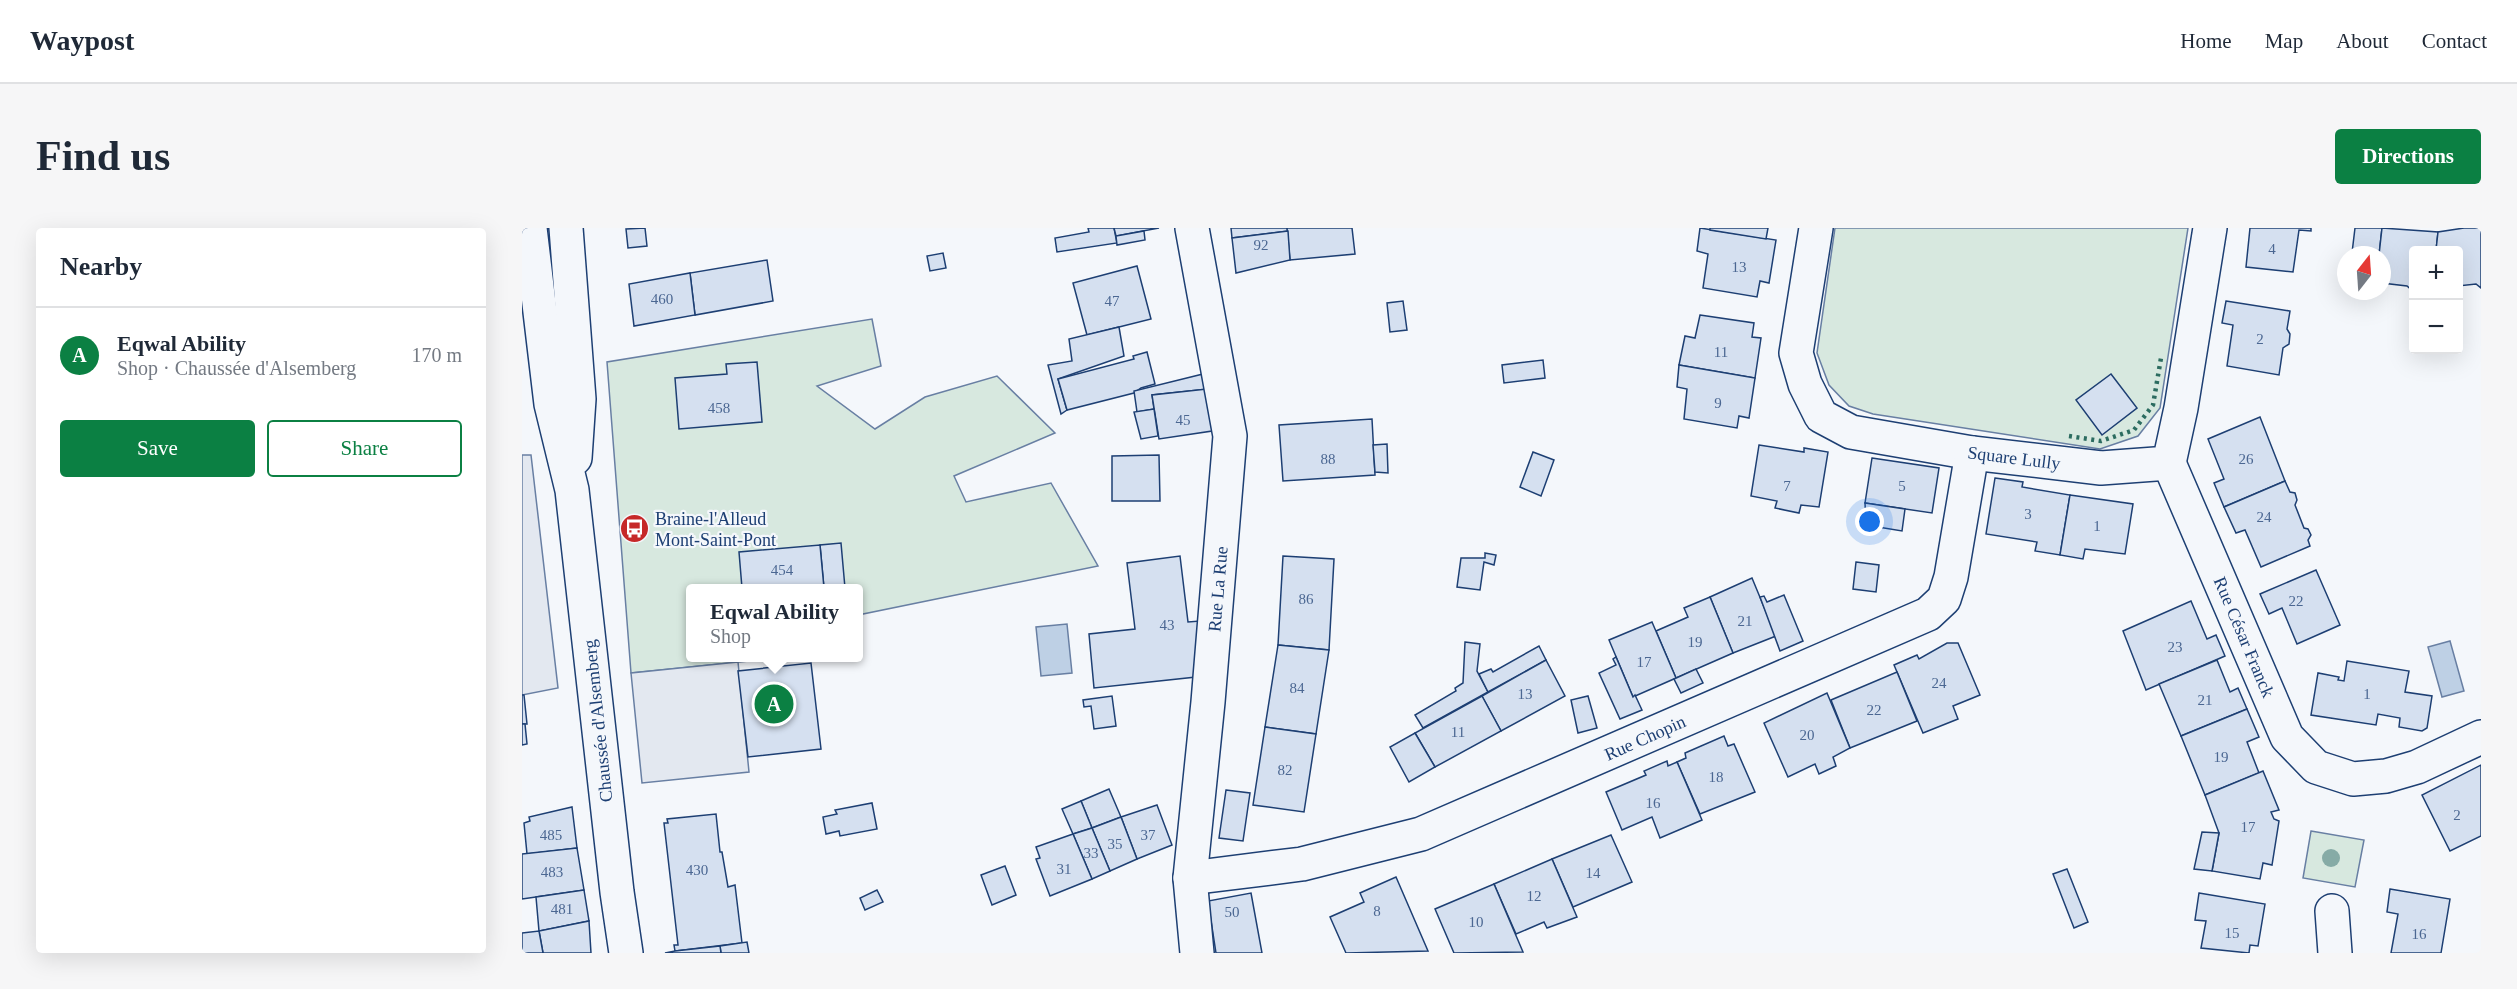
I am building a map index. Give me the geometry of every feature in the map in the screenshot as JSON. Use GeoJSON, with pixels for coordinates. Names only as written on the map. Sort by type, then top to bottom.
{"type":"FeatureCollection","features":[{"type":"Feature","properties":{"kind":"street","name":"Chaussée d'Alsemberg"},"geometry":{"type":"LineString","coordinates":[[530,228],[530,304],[572,489],[626,953]]}},
{"type":"Feature","properties":{"kind":"street","name":"Chaussée d'Alsemberg"},"geometry":{"type":"LineString","coordinates":[[566,228],[579,399],[572,489]]}},
{"type":"Feature","properties":{"kind":"street","name":"Rue La Rue"},"geometry":{"type":"LineString","coordinates":[[1192,228],[1230,436],[1208,702],[1190,878],[1197,953]]}},
{"type":"Feature","properties":{"kind":"street","name":"Square Lully"},"geometry":{"type":"LineString","coordinates":[[1816,228],[1796,353],[1805,384],[1821,416],[1851,432],[1972,453],[2101,468],[2169,463]]}},
{"type":"Feature","properties":{"kind":"street"},"geometry":{"type":"LineString","coordinates":[[2169,463],[2181,408],[2210,228]]}},
{"type":"Feature","properties":{"kind":"street","name":"Rue Chopin"},"geometry":{"type":"LineString","coordinates":[[1190,878],[1302,864],[1421,834],[1928,614],[1944,599],[1951,577],[1972,453]]}},
{"type":"Feature","properties":{"kind":"street","name":"Rue César Franck"},"geometry":{"type":"LineString","coordinates":[[2169,463],[2287,737],[2316,767],[2353,779],[2386,776],[2417,767],[2481,736]]}},
{"type":"Feature","properties":{"kind":"street"},"geometry":{"type":"LineString","coordinates":[[2332,911],[2335,953]]}},
{"type":"Feature","properties":{"kind":"shaded area"},"geometry":{"type":"Polygon","coordinates":[[[1835,228],[2188,228],[2160,408],[2138,436],[2100,449],[1873,414],[1849,406],[1829,385],[1817,353],[1835,228]]]}},
{"type":"Feature","properties":{"kind":"shaded area"},"geometry":{"type":"Polygon","coordinates":[[[872,319],[881,366],[817,386],[875,429],[925,397],[997,376],[1055,433],[954,476],[966,502],[1051,483],[1098,566],[863,614],[863,584],[686,584],[686,662],[739,662],[631,673],[607,362],[872,319]]]}},
{"type":"Feature","properties":{"kind":"shaded area"},"geometry":{"type":"Polygon","coordinates":[[[522,455],[531,455],[558,688],[522,695],[522,455]]]}},
{"type":"Feature","properties":{"kind":"shaded area"},"geometry":{"type":"Polygon","coordinates":[[[738,662],[749,772],[642,783],[631,673],[738,662]]]}},
{"type":"Feature","properties":{"kind":"shaded area"},"geometry":{"type":"Polygon","coordinates":[[[2311,831],[2364,840],[2355,887],[2303,878],[2311,831]]]}},
{"type":"Feature","properties":{"kind":"water"},"geometry":{"type":"Polygon","coordinates":[[[1067,624],[1072,673],[1041,676],[1036,627],[1067,624]]]}},
{"type":"Feature","properties":{"kind":"water"},"geometry":{"type":"Polygon","coordinates":[[[2450,641],[2464,691],[2442,697],[2428,647],[2450,641]]]}},
{"type":"Feature","properties":{"kind":"building"},"geometry":{"type":"Polygon","coordinates":[[[645,228],[647,246],[628,248],[626,229],[645,228]]]}},
{"type":"Feature","properties":{"kind":"building"},"geometry":{"type":"Polygon","coordinates":[[[1088,228],[1114,228],[1117,243],[1057,252],[1055,238],[1089,232],[1088,228]]]}},
{"type":"Feature","properties":{"kind":"building"},"geometry":{"type":"Polygon","coordinates":[[[1114,228],[1159,228],[1116,236],[1114,228]]]}},
{"type":"Feature","properties":{"kind":"building"},"geometry":{"type":"Polygon","coordinates":[[[1231,228],[1287,228],[1288,231],[1232,238],[1231,228]]]}},
{"type":"Feature","properties":{"kind":"building"},"geometry":{"type":"Polygon","coordinates":[[[1287,228],[1352,228],[1355,254],[1290,260],[1287,228]]]}},
{"type":"Feature","properties":{"kind":"building"},"geometry":{"type":"Polygon","coordinates":[[[1700,228],[1776,240],[1769,283],[1760,281],[1757,297],[1703,288],[1708,254],[1697,251],[1700,228]]]}},
{"type":"Feature","properties":{"kind":"building"},"geometry":{"type":"Polygon","coordinates":[[[1710,228],[1768,228],[1766,239],[1710,230],[1710,228]]]}},
{"type":"Feature","properties":{"kind":"building"},"geometry":{"type":"Polygon","coordinates":[[[2250,228],[2311,228],[2311,231],[2299,230],[2293,272],[2246,267],[2250,228]]]}},
{"type":"Feature","properties":{"kind":"building"},"geometry":{"type":"Polygon","coordinates":[[[2355,228],[2382,228],[2380,246],[2353,246],[2355,228]]]}},
{"type":"Feature","properties":{"kind":"building"},"geometry":{"type":"Polygon","coordinates":[[[2382,228],[2438,232],[2436,246],[2409,246],[2409,288],[2391,284],[2391,246],[2380,246],[2382,228]]]}},
{"type":"Feature","properties":{"kind":"building"},"geometry":{"type":"Polygon","coordinates":[[[2481,228],[2481,288],[2476,284],[2463,285],[2463,246],[2436,246],[2438,232],[2481,228]]]}},
{"type":"Feature","properties":{"kind":"building"},"geometry":{"type":"Polygon","coordinates":[[[1144,231],[1145,240],[1117,245],[1116,236],[1144,231]]]}},
{"type":"Feature","properties":{"kind":"building"},"geometry":{"type":"Polygon","coordinates":[[[1288,231],[1290,260],[1236,273],[1232,238],[1288,231]]]}},
{"type":"Feature","properties":{"kind":"building"},"geometry":{"type":"Polygon","coordinates":[[[943,253],[946,268],[930,271],[927,256],[943,253]]]}},
{"type":"Feature","properties":{"kind":"building"},"geometry":{"type":"Polygon","coordinates":[[[767,260],[773,301],[695,315],[690,273],[767,260]]]}},
{"type":"Feature","properties":{"kind":"building"},"geometry":{"type":"Polygon","coordinates":[[[1137,266],[1151,319],[1087,335],[1073,283],[1137,266]]]}},
{"type":"Feature","properties":{"kind":"building"},"geometry":{"type":"Polygon","coordinates":[[[690,273],[695,315],[634,326],[629,284],[690,273]]]}},
{"type":"Feature","properties":{"kind":"building"},"geometry":{"type":"Polygon","coordinates":[[[1403,301],[1407,330],[1390,332],[1387,303],[1403,301]]]}},
{"type":"Feature","properties":{"kind":"building"},"geometry":{"type":"Polygon","coordinates":[[[2226,301],[2290,311],[2287,329],[2290,334],[2289,344],[2283,348],[2279,375],[2227,366],[2233,325],[2222,323],[2226,301]]]}},
{"type":"Feature","properties":{"kind":"building"},"geometry":{"type":"Polygon","coordinates":[[[1700,315],[1754,323],[1752,337],[1761,338],[1755,378],[1679,365],[1685,336],[1695,338],[1700,315]]]}},
{"type":"Feature","properties":{"kind":"building"},"geometry":{"type":"Polygon","coordinates":[[[1119,327],[1124,356],[1058,379],[1067,410],[1061,414],[1048,365],[1072,361],[1069,339],[1119,327]]]}},
{"type":"Feature","properties":{"kind":"building"},"geometry":{"type":"Polygon","coordinates":[[[1147,352],[1155,384],[1141,388],[1134,393],[1067,410],[1058,379],[1134,359],[1133,356],[1147,352]]]}},
{"type":"Feature","properties":{"kind":"building"},"geometry":{"type":"Polygon","coordinates":[[[1543,360],[1545,378],[1504,383],[1502,365],[1543,360]]]}},
{"type":"Feature","properties":{"kind":"building"},"geometry":{"type":"Polygon","coordinates":[[[757,362],[762,422],[679,429],[675,378],[727,374],[726,364],[757,362]]]}},
{"type":"Feature","properties":{"kind":"building"},"geometry":{"type":"Polygon","coordinates":[[[1679,365],[1755,378],[1749,418],[1739,416],[1737,428],[1684,419],[1687,389],[1677,387],[1679,365]]]}},
{"type":"Feature","properties":{"kind":"building"},"geometry":{"type":"Polygon","coordinates":[[[1207,373],[1208,389],[1152,395],[1154,409],[1137,412],[1134,391],[1207,373]]]}},
{"type":"Feature","properties":{"kind":"building"},"geometry":{"type":"Polygon","coordinates":[[[2111,374],[2137,408],[2102,435],[2076,400],[2111,374]]]}},
{"type":"Feature","properties":{"kind":"building"},"geometry":{"type":"Polygon","coordinates":[[[1207,389],[1212,431],[1159,439],[1152,395],[1207,389]]]}},
{"type":"Feature","properties":{"kind":"building"},"geometry":{"type":"Polygon","coordinates":[[[1154,409],[1158,436],[1141,439],[1134,412],[1154,409]]]}},
{"type":"Feature","properties":{"kind":"building"},"geometry":{"type":"Polygon","coordinates":[[[2260,417],[2285,481],[2224,507],[2214,483],[2224,479],[2208,439],[2260,417]]]}},
{"type":"Feature","properties":{"kind":"building"},"geometry":{"type":"Polygon","coordinates":[[[1372,419],[1375,475],[1283,481],[1279,425],[1372,419]]]}},
{"type":"Feature","properties":{"kind":"building"},"geometry":{"type":"Polygon","coordinates":[[[1387,444],[1388,473],[1375,472],[1373,445],[1387,444]]]}},
{"type":"Feature","properties":{"kind":"building"},"geometry":{"type":"Polygon","coordinates":[[[1759,445],[1804,452],[1804,448],[1828,452],[1819,507],[1801,505],[1799,513],[1775,508],[1777,501],[1751,496],[1759,445]]]}},
{"type":"Feature","properties":{"kind":"building"},"geometry":{"type":"Polygon","coordinates":[[[1533,452],[1554,460],[1541,496],[1520,487],[1533,452]]]}},
{"type":"Feature","properties":{"kind":"building"},"geometry":{"type":"Polygon","coordinates":[[[1159,455],[1160,501],[1112,501],[1112,456],[1159,455]]]}},
{"type":"Feature","properties":{"kind":"building"},"geometry":{"type":"Polygon","coordinates":[[[1872,458],[1939,468],[1932,513],[1865,503],[1872,458]]]}},
{"type":"Feature","properties":{"kind":"building"},"geometry":{"type":"Polygon","coordinates":[[[1995,478],[2023,482],[2022,487],[2070,495],[2060,555],[2035,551],[2037,542],[1986,534],[1995,478]]]}},
{"type":"Feature","properties":{"kind":"building"},"geometry":{"type":"Polygon","coordinates":[[[2285,481],[2290,492],[2295,493],[2297,500],[2295,505],[2304,528],[2308,529],[2311,535],[2308,540],[2310,546],[2261,567],[2245,530],[2236,533],[2224,507],[2285,481]]]}},
{"type":"Feature","properties":{"kind":"building"},"geometry":{"type":"Polygon","coordinates":[[[2070,495],[2133,504],[2125,554],[2085,549],[2083,559],[2060,555],[2070,495]]]}},
{"type":"Feature","properties":{"kind":"building"},"geometry":{"type":"Polygon","coordinates":[[[1865,503],[1905,509],[1902,531],[1866,525],[1865,503]]]}},
{"type":"Feature","properties":{"kind":"building"},"geometry":{"type":"Polygon","coordinates":[[[841,543],[845,584],[824,584],[820,545],[841,543]]]}},
{"type":"Feature","properties":{"kind":"building"},"geometry":{"type":"Polygon","coordinates":[[[820,545],[824,584],[742,584],[739,552],[820,545]]]}},
{"type":"Feature","properties":{"kind":"building"},"geometry":{"type":"Polygon","coordinates":[[[1485,553],[1496,555],[1494,565],[1484,562],[1480,590],[1457,587],[1461,558],[1485,558],[1485,553]]]}},
{"type":"Feature","properties":{"kind":"building"},"geometry":{"type":"Polygon","coordinates":[[[1180,556],[1188,622],[1200,621],[1196,677],[1094,688],[1089,634],[1135,629],[1127,563],[1180,556]]]}},
{"type":"Feature","properties":{"kind":"building"},"geometry":{"type":"Polygon","coordinates":[[[1283,556],[1334,559],[1329,650],[1278,645],[1283,556]]]}},
{"type":"Feature","properties":{"kind":"building"},"geometry":{"type":"Polygon","coordinates":[[[1856,562],[1879,565],[1876,592],[1853,589],[1856,562]]]}},
{"type":"Feature","properties":{"kind":"building"},"geometry":{"type":"Polygon","coordinates":[[[2316,570],[2340,625],[2297,644],[2282,608],[2269,614],[2260,594],[2316,570]]]}},
{"type":"Feature","properties":{"kind":"building"},"geometry":{"type":"Polygon","coordinates":[[[1752,578],[1776,636],[1733,653],[1710,597],[1752,578]]]}},
{"type":"Feature","properties":{"kind":"building"},"geometry":{"type":"Polygon","coordinates":[[[1784,595],[1803,641],[1780,651],[1760,597],[1764,596],[1767,602],[1784,595]]]}},
{"type":"Feature","properties":{"kind":"building"},"geometry":{"type":"Polygon","coordinates":[[[1710,597],[1733,653],[1676,678],[1656,631],[1688,617],[1684,608],[1710,597]]]}},
{"type":"Feature","properties":{"kind":"building"},"geometry":{"type":"Polygon","coordinates":[[[2191,601],[2207,639],[2216,635],[2225,656],[2146,690],[2123,631],[2191,601]]]}},
{"type":"Feature","properties":{"kind":"building"},"geometry":{"type":"Polygon","coordinates":[[[1652,622],[1676,678],[1633,697],[1609,640],[1652,622]]]}},
{"type":"Feature","properties":{"kind":"building"},"geometry":{"type":"Polygon","coordinates":[[[1465,642],[1480,644],[1477,671],[1488,692],[1423,728],[1415,715],[1456,691],[1455,688],[1463,683],[1465,642]]]}},
{"type":"Feature","properties":{"kind":"building"},"geometry":{"type":"Polygon","coordinates":[[[1947,643],[1958,643],[1980,695],[1953,706],[1958,719],[1923,733],[1894,665],[1917,655],[1919,659],[1947,643]]]}},
{"type":"Feature","properties":{"kind":"building"},"geometry":{"type":"Polygon","coordinates":[[[1278,645],[1329,650],[1316,734],[1265,727],[1278,645]]]}},
{"type":"Feature","properties":{"kind":"building"},"geometry":{"type":"Polygon","coordinates":[[[1539,646],[1546,660],[1488,692],[1479,674],[1491,669],[1493,672],[1539,646]]]}},
{"type":"Feature","properties":{"kind":"building"},"geometry":{"type":"Polygon","coordinates":[[[1616,657],[1633,697],[1635,695],[1642,710],[1620,719],[1599,673],[1616,665],[1613,659],[1616,657]]]}},
{"type":"Feature","properties":{"kind":"building"},"geometry":{"type":"Polygon","coordinates":[[[1546,660],[1565,696],[1501,731],[1482,696],[1546,660]]]}},
{"type":"Feature","properties":{"kind":"building"},"geometry":{"type":"Polygon","coordinates":[[[2217,660],[2230,692],[2238,688],[2247,709],[2181,736],[2159,684],[2217,660]]]}},
{"type":"Feature","properties":{"kind":"building"},"geometry":{"type":"Polygon","coordinates":[[[2347,661],[2409,671],[2405,692],[2432,696],[2427,728],[2422,731],[2399,727],[2400,718],[2378,714],[2376,725],[2311,715],[2318,673],[2339,677],[2338,680],[2344,681],[2347,661]]]}},
{"type":"Feature","properties":{"kind":"building"},"geometry":{"type":"Polygon","coordinates":[[[811,663],[821,749],[748,757],[738,671],[811,663]]]}},
{"type":"Feature","properties":{"kind":"building"},"geometry":{"type":"Polygon","coordinates":[[[1696,669],[1703,683],[1681,693],[1674,679],[1696,669]]]}},
{"type":"Feature","properties":{"kind":"building"},"geometry":{"type":"Polygon","coordinates":[[[1897,672],[1917,721],[1850,748],[1831,700],[1897,672]]]}},
{"type":"Feature","properties":{"kind":"building"},"geometry":{"type":"Polygon","coordinates":[[[1827,693],[1850,748],[1833,757],[1836,766],[1819,774],[1815,764],[1788,777],[1764,723],[1827,693]]]}},
{"type":"Feature","properties":{"kind":"building"},"geometry":{"type":"Polygon","coordinates":[[[522,695],[524,695],[527,724],[522,724],[522,695]]]}},
{"type":"Feature","properties":{"kind":"building"},"geometry":{"type":"Polygon","coordinates":[[[1112,696],[1116,726],[1094,729],[1091,706],[1084,707],[1083,700],[1112,696]]]}},
{"type":"Feature","properties":{"kind":"building"},"geometry":{"type":"Polygon","coordinates":[[[1482,696],[1501,731],[1435,767],[1415,733],[1482,696]]]}},
{"type":"Feature","properties":{"kind":"building"},"geometry":{"type":"Polygon","coordinates":[[[1588,696],[1597,728],[1578,733],[1571,700],[1588,696]]]}},
{"type":"Feature","properties":{"kind":"building"},"geometry":{"type":"Polygon","coordinates":[[[2247,709],[2259,737],[2247,742],[2259,773],[2205,795],[2181,736],[2247,709]]]}},
{"type":"Feature","properties":{"kind":"building"},"geometry":{"type":"Polygon","coordinates":[[[522,724],[525,724],[527,744],[522,745],[522,724]]]}},
{"type":"Feature","properties":{"kind":"building"},"geometry":{"type":"Polygon","coordinates":[[[1265,727],[1316,734],[1304,812],[1253,805],[1265,727]]]}},
{"type":"Feature","properties":{"kind":"building"},"geometry":{"type":"Polygon","coordinates":[[[1415,733],[1435,767],[1409,782],[1390,747],[1415,733]]]}},
{"type":"Feature","properties":{"kind":"building"},"geometry":{"type":"Polygon","coordinates":[[[1724,736],[1728,746],[1734,744],[1755,792],[1700,814],[1677,762],[1686,758],[1685,753],[1724,736]]]}},
{"type":"Feature","properties":{"kind":"building"},"geometry":{"type":"Polygon","coordinates":[[[1667,761],[1668,766],[1677,762],[1702,820],[1660,838],[1652,817],[1622,830],[1606,792],[1646,775],[1644,771],[1667,761]]]}},
{"type":"Feature","properties":{"kind":"building"},"geometry":{"type":"Polygon","coordinates":[[[2481,765],[2481,836],[2450,851],[2422,795],[2481,765]]]}},
{"type":"Feature","properties":{"kind":"building"},"geometry":{"type":"Polygon","coordinates":[[[2263,771],[2279,810],[2271,812],[2274,819],[2279,821],[2272,865],[2263,863],[2260,879],[2212,871],[2219,833],[2205,795],[2263,771]]]}},
{"type":"Feature","properties":{"kind":"building"},"geometry":{"type":"Polygon","coordinates":[[[1109,789],[1121,817],[1092,828],[1081,801],[1109,789]]]}},
{"type":"Feature","properties":{"kind":"building"},"geometry":{"type":"Polygon","coordinates":[[[1226,790],[1250,793],[1243,841],[1219,838],[1226,790]]]}},
{"type":"Feature","properties":{"kind":"building"},"geometry":{"type":"Polygon","coordinates":[[[1081,801],[1092,828],[1073,834],[1062,809],[1081,801]]]}},
{"type":"Feature","properties":{"kind":"building"},"geometry":{"type":"Polygon","coordinates":[[[872,803],[877,829],[840,836],[839,831],[826,834],[823,817],[837,814],[835,810],[872,803]]]}},
{"type":"Feature","properties":{"kind":"building"},"geometry":{"type":"Polygon","coordinates":[[[1157,805],[1172,845],[1137,859],[1121,817],[1157,805]]]}},
{"type":"Feature","properties":{"kind":"building"},"geometry":{"type":"Polygon","coordinates":[[[572,807],[577,848],[527,854],[524,823],[530,821],[529,817],[572,807]]]}},
{"type":"Feature","properties":{"kind":"building"},"geometry":{"type":"Polygon","coordinates":[[[716,814],[720,852],[722,852],[728,887],[735,885],[742,943],[675,951],[674,945],[678,945],[664,823],[668,823],[667,819],[716,814]]]}},
{"type":"Feature","properties":{"kind":"building"},"geometry":{"type":"Polygon","coordinates":[[[1121,817],[1137,859],[1110,871],[1092,828],[1121,817]]]}},
{"type":"Feature","properties":{"kind":"building"},"geometry":{"type":"Polygon","coordinates":[[[1092,828],[1110,871],[1092,879],[1073,834],[1092,828]]]}},
{"type":"Feature","properties":{"kind":"building"},"geometry":{"type":"Polygon","coordinates":[[[2202,832],[2219,833],[2212,871],[2194,869],[2202,832]]]}},
{"type":"Feature","properties":{"kind":"building"},"geometry":{"type":"Polygon","coordinates":[[[1073,834],[1092,879],[1050,896],[1036,859],[1040,858],[1036,847],[1073,834]]]}},
{"type":"Feature","properties":{"kind":"building"},"geometry":{"type":"Polygon","coordinates":[[[1611,835],[1632,882],[1573,907],[1552,859],[1611,835]]]}},
{"type":"Feature","properties":{"kind":"building"},"geometry":{"type":"Polygon","coordinates":[[[577,848],[584,890],[522,899],[522,854],[577,848]]]}},
{"type":"Feature","properties":{"kind":"building"},"geometry":{"type":"Polygon","coordinates":[[[1552,859],[1577,917],[1547,928],[1544,922],[1516,934],[1494,884],[1552,859]]]}},
{"type":"Feature","properties":{"kind":"building"},"geometry":{"type":"Polygon","coordinates":[[[1005,866],[1016,895],[992,905],[981,875],[1005,866]]]}},
{"type":"Feature","properties":{"kind":"building"},"geometry":{"type":"Polygon","coordinates":[[[2067,869],[2088,922],[2074,928],[2053,874],[2067,869]]]}},
{"type":"Feature","properties":{"kind":"building"},"geometry":{"type":"Polygon","coordinates":[[[1396,877],[1428,951],[1346,953],[1330,917],[1364,902],[1360,893],[1396,877]]]}},
{"type":"Feature","properties":{"kind":"building"},"geometry":{"type":"Polygon","coordinates":[[[1494,884],[1523,952],[1454,953],[1435,909],[1494,884]]]}},
{"type":"Feature","properties":{"kind":"building"},"geometry":{"type":"Polygon","coordinates":[[[2390,889],[2450,899],[2441,953],[2391,953],[2398,914],[2387,912],[2390,889]]]}},
{"type":"Feature","properties":{"kind":"building"},"geometry":{"type":"Polygon","coordinates":[[[584,890],[589,921],[539,931],[536,897],[584,890]]]}},
{"type":"Feature","properties":{"kind":"building"},"geometry":{"type":"Polygon","coordinates":[[[877,890],[883,902],[865,910],[860,898],[877,890]]]}},
{"type":"Feature","properties":{"kind":"building"},"geometry":{"type":"Polygon","coordinates":[[[1251,893],[1262,953],[1216,953],[1208,901],[1251,893]]]}},
{"type":"Feature","properties":{"kind":"building"},"geometry":{"type":"Polygon","coordinates":[[[2199,893],[2265,904],[2258,946],[2250,945],[2249,953],[2201,948],[2206,921],[2195,920],[2199,893]]]}},
{"type":"Feature","properties":{"kind":"building"},"geometry":{"type":"Polygon","coordinates":[[[589,921],[591,953],[543,953],[539,931],[589,921]]]}},
{"type":"Feature","properties":{"kind":"building"},"geometry":{"type":"Polygon","coordinates":[[[539,931],[543,953],[522,953],[522,933],[539,931]]]}},
{"type":"Feature","properties":{"kind":"building"},"geometry":{"type":"Polygon","coordinates":[[[747,942],[749,953],[721,953],[720,946],[747,942]]]}},
{"type":"Feature","properties":{"kind":"building"},"geometry":{"type":"Polygon","coordinates":[[[720,946],[721,953],[665,953],[675,951],[720,946]]]}},
{"type":"Feature","properties":{"kind":"hedge"},"geometry":{"type":"LineString","coordinates":[[2069,436],[2101,441],[2134,430],[2153,405],[2161,358]]}},
{"type":"Feature","properties":{"kind":"place","name":"Braine-l'Alleud Mont-Saint-Pont"},"geometry":{"type":"Point","coordinates":[634,529]}},
{"type":"Feature","properties":{"kind":"place","name":"Eqwal Ability"},"geometry":{"type":"Point","coordinates":[774,704]}}]}
